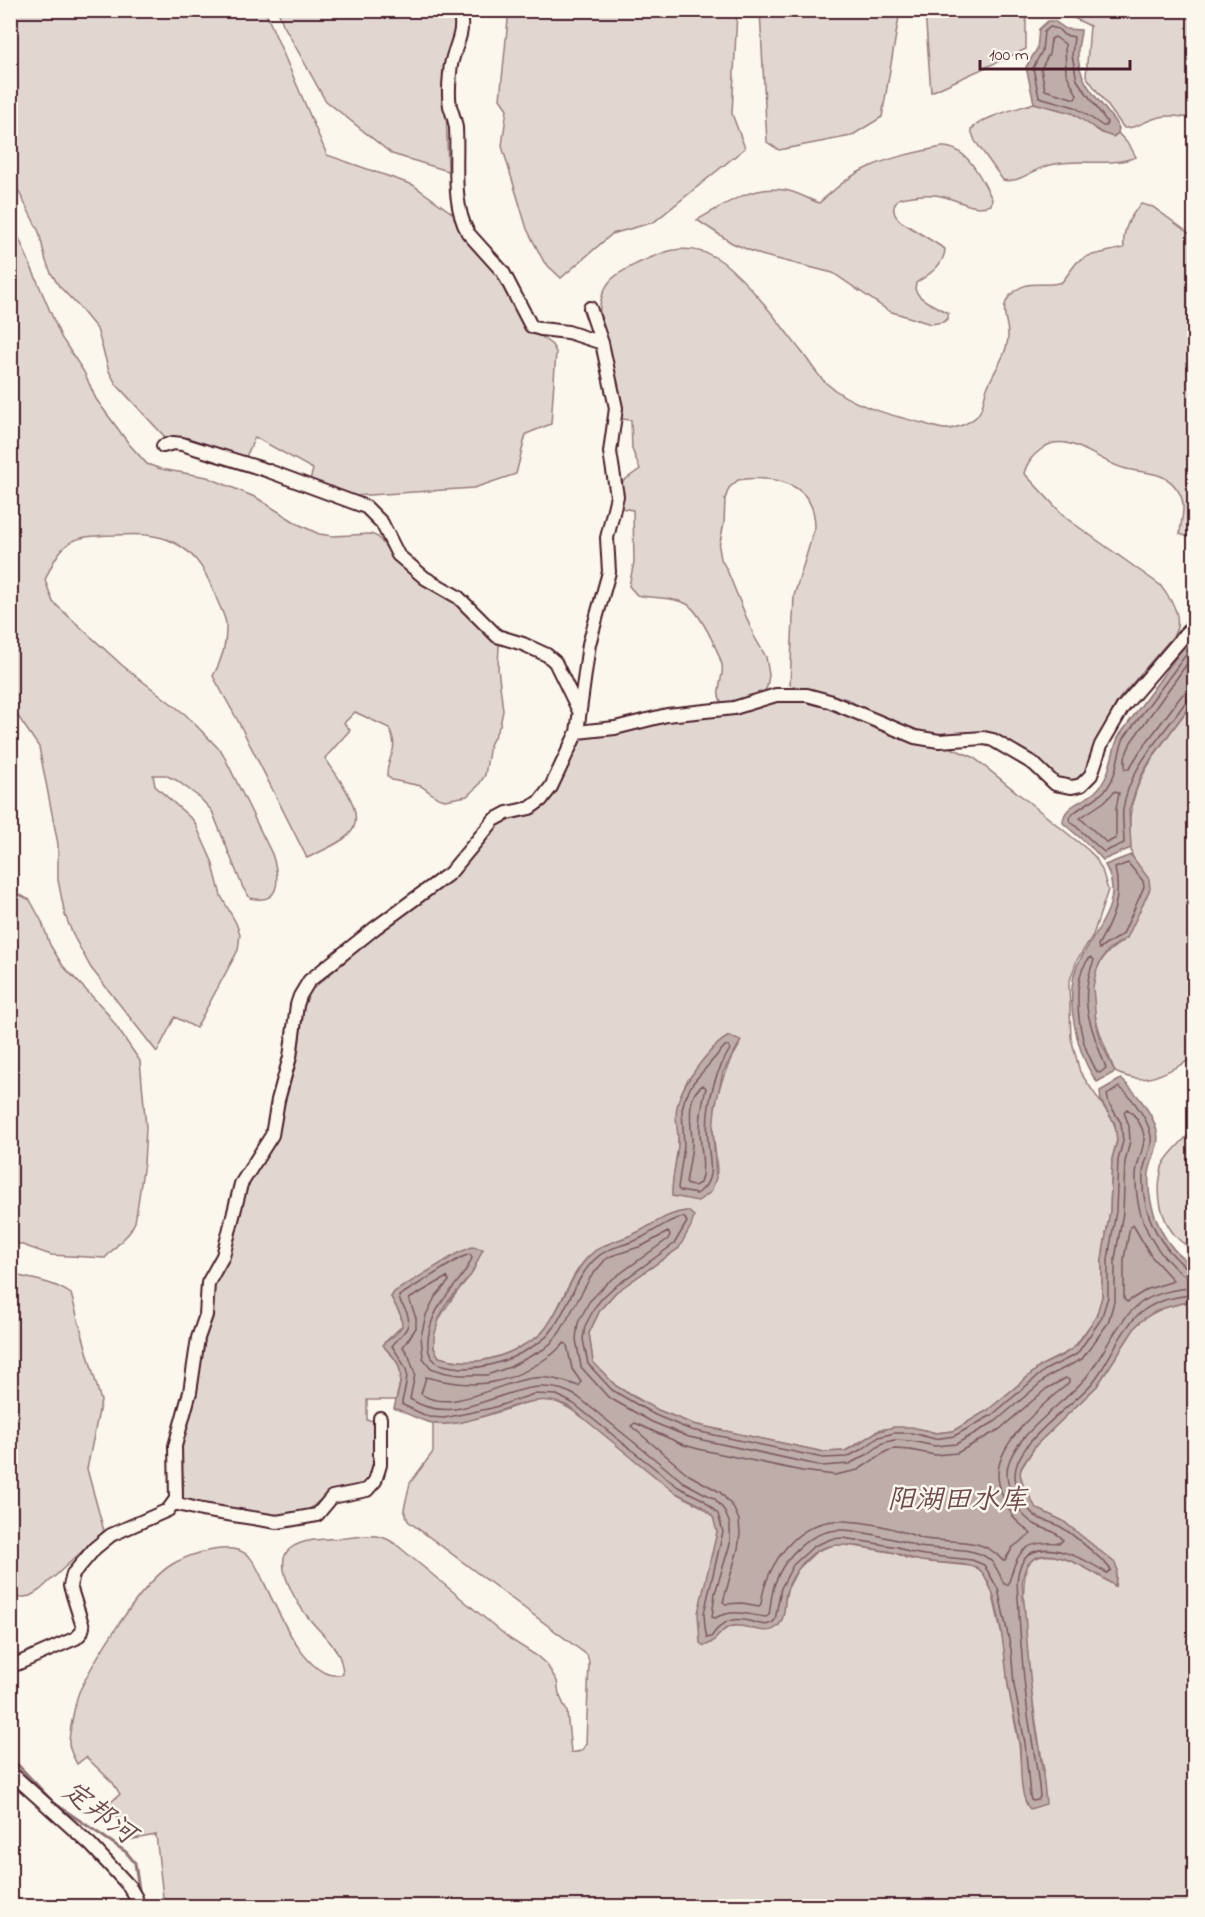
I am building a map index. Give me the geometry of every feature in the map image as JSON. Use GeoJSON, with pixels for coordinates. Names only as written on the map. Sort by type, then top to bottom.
{"type":"FeatureCollection","features":[{"type":"Feature","properties":{"kind":"street"},"geometry":{"type":"LineString","coordinates":[[459,10],[462,35],[450,67],[450,104],[456,124],[458,165],[456,186],[464,226],[502,272],[531,326],[568,332],[602,343]]}},
{"type":"Feature","properties":{"kind":"street"},"geometry":{"type":"LineString","coordinates":[[10,1667],[69,1643],[79,1636],[83,1627],[70,1586],[73,1574],[88,1555],[111,1535],[168,1510],[174,1503],[177,1494],[175,1446],[190,1392],[198,1338],[206,1315],[208,1283],[223,1256],[241,1184],[272,1135],[278,1100],[290,1057],[297,1005],[304,988],[309,981],[375,928],[450,873],[494,820],[507,813],[530,808],[541,800],[550,787],[577,732],[589,644],[609,573],[607,538],[617,496],[610,453],[616,408],[602,343],[590,308]]}},
{"type":"Feature","properties":{"kind":"street"},"geometry":{"type":"LineString","coordinates":[[163,446],[173,443],[182,444],[266,470],[366,507],[382,523],[399,555],[425,578],[458,597],[497,636],[523,644],[547,655],[555,662],[580,713]]}},
{"type":"Feature","properties":{"kind":"street"},"geometry":{"type":"LineString","coordinates":[[577,732],[615,728],[668,715],[735,708],[776,695],[807,695],[829,701],[915,737],[939,741],[984,738],[993,740],[1034,764],[1055,784],[1072,788],[1081,785],[1090,775],[1104,737],[1123,707],[1194,624]]}},
{"type":"Feature","properties":{"kind":"street"},"geometry":{"type":"LineString","coordinates":[[174,1503],[202,1510],[277,1522],[317,1515],[332,1497],[367,1490],[375,1481],[380,1465],[380,1418]]}},
{"type":"Feature","properties":{"kind":"street"},"geometry":{"type":"LineString","coordinates":[[10,1772],[91,1845],[129,1886],[137,1906]]}},
{"type":"Feature","properties":{"kind":"shaded area"},"geometry":{"type":"Polygon","coordinates":[[[509,10],[737,11],[732,114],[745,148],[654,222],[612,234],[561,278],[544,262],[527,229],[502,146],[507,109],[500,99],[509,10]]]}},
{"type":"Feature","properties":{"kind":"shaded area"},"geometry":{"type":"Polygon","coordinates":[[[11,11],[265,11],[327,155],[413,185],[456,216],[543,338],[552,345],[556,352],[551,424],[526,434],[516,474],[474,488],[354,496],[310,480],[313,469],[255,437],[245,459],[166,438],[116,384],[109,371],[97,329],[59,286],[51,273],[39,232],[16,186],[11,187],[11,11]]]}},
{"type":"Feature","properties":{"kind":"shaded area"},"geometry":{"type":"Polygon","coordinates":[[[278,11],[458,11],[459,25],[445,74],[448,171],[392,154],[325,100],[278,11]]]}},
{"type":"Feature","properties":{"kind":"shaded area"},"geometry":{"type":"Polygon","coordinates":[[[760,11],[900,11],[882,117],[851,136],[779,150],[767,142],[760,11]]]}},
{"type":"Feature","properties":{"kind":"shaded area"},"geometry":{"type":"Polygon","coordinates":[[[925,11],[1026,11],[1026,49],[931,92],[925,11]]]}},
{"type":"Feature","properties":{"kind":"shaded area"},"geometry":{"type":"Polygon","coordinates":[[[1060,11],[1194,11],[1194,119],[1175,116],[1161,117],[1124,128],[1086,76],[1090,26],[1060,11]]]}},
{"type":"Feature","properties":{"kind":"shaded area"},"geometry":{"type":"Polygon","coordinates":[[[1034,103],[1072,113],[1113,137],[1118,133],[1136,157],[1114,162],[1058,163],[1014,180],[1003,180],[975,141],[971,130],[991,117],[1034,103]]]}},
{"type":"Feature","properties":{"kind":"shaded area"},"geometry":{"type":"Polygon","coordinates":[[[942,147],[951,148],[967,158],[979,174],[992,199],[991,205],[985,207],[968,205],[940,196],[926,195],[901,198],[895,204],[894,213],[900,221],[945,249],[939,265],[916,283],[915,289],[924,300],[948,313],[948,319],[943,322],[931,324],[889,311],[833,273],[761,255],[732,243],[697,220],[738,198],[760,190],[788,191],[819,203],[862,170],[896,158],[942,147]]]}},
{"type":"Feature","properties":{"kind":"shaded area"},"geometry":{"type":"Polygon","coordinates":[[[1141,204],[1153,207],[1194,237],[1194,539],[1180,534],[1182,500],[1172,483],[1159,476],[1114,465],[1083,449],[1063,443],[1053,443],[1039,451],[1031,459],[1024,473],[1066,518],[1160,585],[1172,602],[1177,615],[1177,628],[1174,635],[1113,709],[1084,774],[1073,781],[1061,780],[1050,775],[1024,751],[958,734],[922,734],[888,725],[847,699],[790,685],[794,596],[815,527],[813,512],[808,500],[800,491],[778,481],[738,480],[729,488],[725,499],[724,523],[719,547],[721,559],[754,636],[766,657],[769,675],[764,692],[724,705],[719,696],[722,665],[713,641],[692,608],[675,600],[637,595],[629,586],[634,562],[633,510],[621,508],[622,482],[640,469],[632,449],[631,420],[620,419],[613,365],[601,319],[601,299],[609,282],[629,268],[668,251],[685,249],[709,254],[724,263],[745,283],[774,316],[819,376],[836,391],[872,409],[948,429],[970,421],[981,410],[986,391],[1007,344],[1005,306],[1009,297],[1015,291],[1028,285],[1062,282],[1077,262],[1088,256],[1124,248],[1124,236],[1128,224],[1141,204]]]}},
{"type":"Feature","properties":{"kind":"shaded area"},"geometry":{"type":"Polygon","coordinates":[[[10,217],[61,337],[84,372],[96,399],[129,444],[147,464],[161,469],[207,477],[257,498],[298,524],[319,534],[333,536],[371,534],[378,537],[396,560],[412,575],[463,605],[499,645],[498,668],[503,711],[500,725],[490,745],[485,775],[478,786],[467,796],[445,800],[421,786],[392,780],[387,776],[394,743],[389,728],[355,712],[344,723],[350,730],[325,758],[353,804],[355,824],[348,836],[307,858],[213,676],[223,651],[226,624],[202,567],[182,547],[159,537],[121,535],[87,537],[78,539],[63,548],[45,580],[53,602],[123,666],[186,715],[222,752],[272,854],[276,871],[276,887],[273,893],[261,899],[250,898],[243,888],[212,811],[199,797],[176,780],[165,775],[153,775],[155,786],[194,821],[212,861],[221,896],[240,934],[238,950],[196,1028],[175,1017],[157,1052],[91,968],[74,937],[65,915],[58,880],[58,844],[39,747],[11,706],[10,217]]]}},
{"type":"Feature","properties":{"kind":"shaded area"},"geometry":{"type":"Polygon","coordinates":[[[781,698],[827,703],[919,741],[949,747],[973,757],[1095,857],[1108,890],[1093,935],[1077,960],[1069,983],[1071,1038],[1080,1072],[1112,1119],[1117,1140],[1112,1159],[1110,1211],[1102,1259],[1102,1297],[1096,1317],[1073,1349],[1042,1365],[988,1410],[953,1431],[936,1433],[925,1430],[881,1429],[845,1451],[824,1452],[693,1424],[658,1410],[616,1386],[593,1362],[589,1333],[600,1310],[616,1292],[679,1248],[688,1211],[681,1212],[595,1251],[571,1280],[552,1319],[542,1333],[512,1351],[482,1361],[450,1360],[439,1357],[434,1346],[434,1335],[438,1322],[476,1265],[417,1280],[397,1290],[391,1297],[401,1316],[402,1326],[383,1344],[398,1364],[401,1374],[400,1384],[396,1400],[367,1400],[367,1420],[378,1421],[378,1467],[367,1483],[325,1496],[305,1513],[287,1516],[256,1514],[183,1501],[182,1447],[196,1393],[205,1339],[213,1317],[214,1285],[230,1258],[247,1186],[278,1137],[297,1059],[304,1007],[309,992],[379,933],[454,878],[498,826],[509,820],[532,814],[546,805],[556,790],[577,741],[591,736],[781,698]],[[729,1036],[687,1081],[679,1099],[678,1146],[673,1180],[717,1173],[713,1119],[724,1076],[739,1046],[729,1036]]]}},
{"type":"Feature","properties":{"kind":"shaded area"},"geometry":{"type":"Polygon","coordinates":[[[1194,700],[1194,1058],[1165,1073],[1137,1079],[1115,1072],[1096,1019],[1093,984],[1097,968],[1107,954],[1123,941],[1138,867],[1132,856],[1130,816],[1140,780],[1160,747],[1194,700]]]}},
{"type":"Feature","properties":{"kind":"shaded area"},"geometry":{"type":"Polygon","coordinates":[[[11,894],[30,900],[42,922],[50,945],[63,966],[105,1010],[140,1061],[146,1127],[144,1163],[135,1222],[129,1233],[105,1258],[51,1255],[11,1241],[11,894]]]}},
{"type":"Feature","properties":{"kind":"shaded area"},"geometry":{"type":"Polygon","coordinates":[[[1194,1129],[1194,1249],[1185,1244],[1170,1229],[1162,1210],[1159,1189],[1161,1169],[1165,1161],[1194,1129]]]}},
{"type":"Feature","properties":{"kind":"shaded area"},"geometry":{"type":"Polygon","coordinates":[[[10,1274],[49,1283],[71,1294],[101,1401],[87,1469],[104,1531],[40,1590],[30,1596],[11,1599],[10,1274]]]}},
{"type":"Feature","properties":{"kind":"shaded area"},"geometry":{"type":"Polygon","coordinates":[[[1194,1301],[1194,1906],[164,1906],[156,1835],[129,1840],[110,1803],[120,1794],[113,1783],[86,1757],[77,1764],[71,1751],[70,1732],[78,1694],[120,1622],[159,1574],[177,1561],[201,1552],[233,1549],[248,1556],[255,1564],[279,1614],[302,1652],[314,1666],[328,1674],[343,1674],[336,1651],[306,1614],[289,1585],[285,1574],[285,1555],[291,1548],[310,1541],[367,1536],[379,1536],[398,1546],[510,1639],[547,1665],[557,1681],[559,1694],[567,1712],[571,1752],[582,1750],[586,1744],[589,1662],[587,1655],[408,1521],[404,1509],[410,1483],[433,1452],[433,1424],[464,1421],[528,1402],[548,1400],[575,1412],[676,1493],[705,1509],[714,1519],[718,1531],[711,1556],[710,1574],[720,1634],[732,1626],[756,1629],[783,1612],[787,1590],[798,1569],[817,1551],[833,1545],[842,1544],[896,1553],[906,1558],[971,1566],[981,1570],[992,1591],[1005,1650],[1024,1796],[1044,1770],[1028,1660],[1024,1596],[1026,1573],[1031,1561],[1051,1556],[1074,1562],[1115,1586],[1117,1568],[1063,1521],[1035,1508],[1023,1485],[1021,1469],[1036,1445],[1097,1386],[1142,1320],[1163,1309],[1194,1301]]]}},
{"type":"Feature","properties":{"kind":"water"},"geometry":{"type":"Polygon","coordinates":[[[1048,21],[1054,21],[1066,29],[1081,30],[1079,65],[1087,84],[1119,128],[1118,133],[1113,137],[1102,133],[1072,113],[1034,103],[1026,67],[1037,49],[1039,29],[1048,21]]]}},
{"type":"Feature","properties":{"kind":"water"},"geometry":{"type":"Polygon","coordinates":[[[1194,636],[1194,700],[1140,778],[1129,810],[1131,848],[1103,860],[1063,823],[1066,812],[1101,786],[1108,772],[1119,736],[1185,645],[1194,636]]]}},
{"type":"Feature","properties":{"kind":"water"},"geometry":{"type":"Polygon","coordinates":[[[1131,855],[1149,879],[1150,889],[1127,938],[1109,949],[1096,972],[1093,987],[1096,1023],[1102,1044],[1115,1072],[1097,1082],[1078,1042],[1072,1010],[1073,979],[1083,954],[1110,905],[1111,879],[1105,865],[1131,855]]]}},
{"type":"Feature","properties":{"kind":"water"},"geometry":{"type":"Polygon","coordinates":[[[729,1036],[741,1041],[723,1072],[715,1108],[713,1130],[716,1178],[711,1192],[698,1201],[672,1196],[678,1144],[676,1112],[680,1098],[690,1078],[705,1057],[729,1036]]]}},
{"type":"Feature","properties":{"kind":"water","name":"阳湖田水库"},"geometry":{"type":"Polygon","coordinates":[[[1121,1079],[1144,1105],[1156,1129],[1158,1142],[1149,1173],[1151,1200],[1159,1226],[1166,1238],[1183,1258],[1194,1265],[1194,1301],[1162,1309],[1142,1320],[1097,1386],[1036,1445],[1021,1468],[1023,1485],[1036,1508],[1063,1521],[1115,1563],[1117,1568],[1115,1586],[1085,1567],[1048,1555],[1037,1557],[1029,1563],[1024,1574],[1022,1587],[1030,1675],[1046,1804],[1030,1809],[1026,1804],[1021,1780],[1020,1747],[1009,1692],[1000,1621],[991,1588],[984,1575],[976,1567],[921,1561],[889,1551],[857,1546],[838,1545],[822,1548],[806,1559],[795,1574],[786,1592],[783,1615],[777,1627],[762,1631],[738,1626],[728,1627],[712,1642],[704,1646],[700,1643],[698,1613],[717,1532],[713,1517],[701,1505],[674,1492],[571,1408],[556,1402],[524,1403],[474,1419],[442,1424],[423,1421],[394,1408],[401,1377],[400,1371],[395,1359],[383,1344],[402,1326],[401,1316],[391,1297],[394,1292],[458,1253],[472,1247],[483,1249],[471,1275],[446,1304],[434,1337],[434,1348],[439,1357],[450,1360],[471,1361],[492,1358],[522,1346],[542,1333],[556,1312],[576,1273],[594,1251],[668,1216],[688,1211],[694,1216],[679,1248],[616,1292],[600,1310],[589,1333],[593,1362],[616,1386],[658,1410],[693,1424],[824,1452],[845,1451],[876,1432],[893,1427],[912,1427],[936,1433],[953,1431],[988,1410],[1042,1365],[1077,1345],[1096,1317],[1102,1297],[1102,1259],[1110,1211],[1112,1159],[1117,1141],[1115,1124],[1101,1101],[1100,1091],[1121,1079]]]}},
{"type":"Feature","properties":{"kind":"waterway","name":"定邦河"},"geometry":{"type":"LineString","coordinates":[[10,1760],[18,1765],[54,1803],[126,1852],[135,1863],[140,1896]]}}]}
